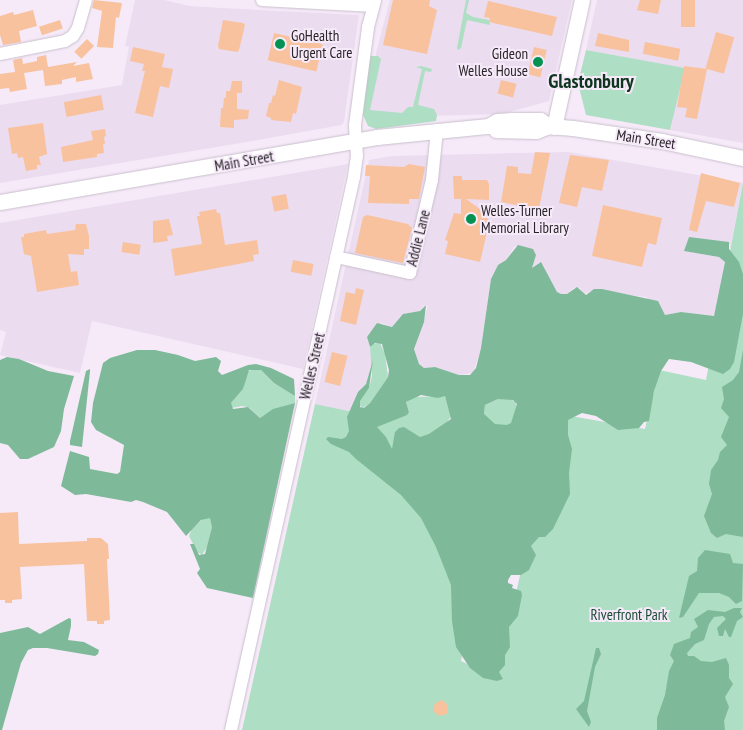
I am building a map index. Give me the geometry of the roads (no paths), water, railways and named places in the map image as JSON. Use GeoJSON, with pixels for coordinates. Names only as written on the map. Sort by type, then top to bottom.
{"type":"FeatureCollection","features":[{"type":"Feature","properties":{"kind":"main road"},"geometry":{"type":"LineString","coordinates":[[551,126],[582,0]]}},
{"type":"Feature","properties":{"kind":"main road","name":"Main Street"},"geometry":{"type":"LineString","coordinates":[[0,202],[271,157],[355,140],[488,126],[497,121],[525,119],[540,120],[551,126],[662,141],[743,158]]}},
{"type":"Feature","properties":{"kind":"street"},"geometry":{"type":"LineString","coordinates":[[0,54],[65,41],[73,36],[78,28],[86,0]]}},
{"type":"Feature","properties":{"kind":"street"},"geometry":{"type":"LineString","coordinates":[[262,0],[374,3]]}},
{"type":"Feature","properties":{"kind":"street","name":"Welles Street"},"geometry":{"type":"LineString","coordinates":[[230,730],[357,161],[355,140],[360,86],[374,3]]}},
{"type":"Feature","properties":{"kind":"street","name":"Addie Lane"},"geometry":{"type":"LineString","coordinates":[[336,257],[410,273],[432,180],[437,130]]}},
{"type":"Feature","properties":{"kind":"place","name":"GoHealth Urgent Care"},"geometry":{"type":"Point","coordinates":[280,44]}},
{"type":"Feature","properties":{"kind":"place","name":"Gideon Welles House"},"geometry":{"type":"Point","coordinates":[538,62]}},
{"type":"Feature","properties":{"kind":"place","name":"Welles-Turner Memorial Library"},"geometry":{"type":"Point","coordinates":[471,219]}},
{"type":"Feature","properties":{"kind":"district","name":"Glastonbury"},"geometry":{"type":"Point","coordinates":[591,81]}},
{"type":"Feature","properties":{"kind":"park label","name":"Riverfront Park"},"geometry":{"type":"Point","coordinates":[629,615]}}]}
